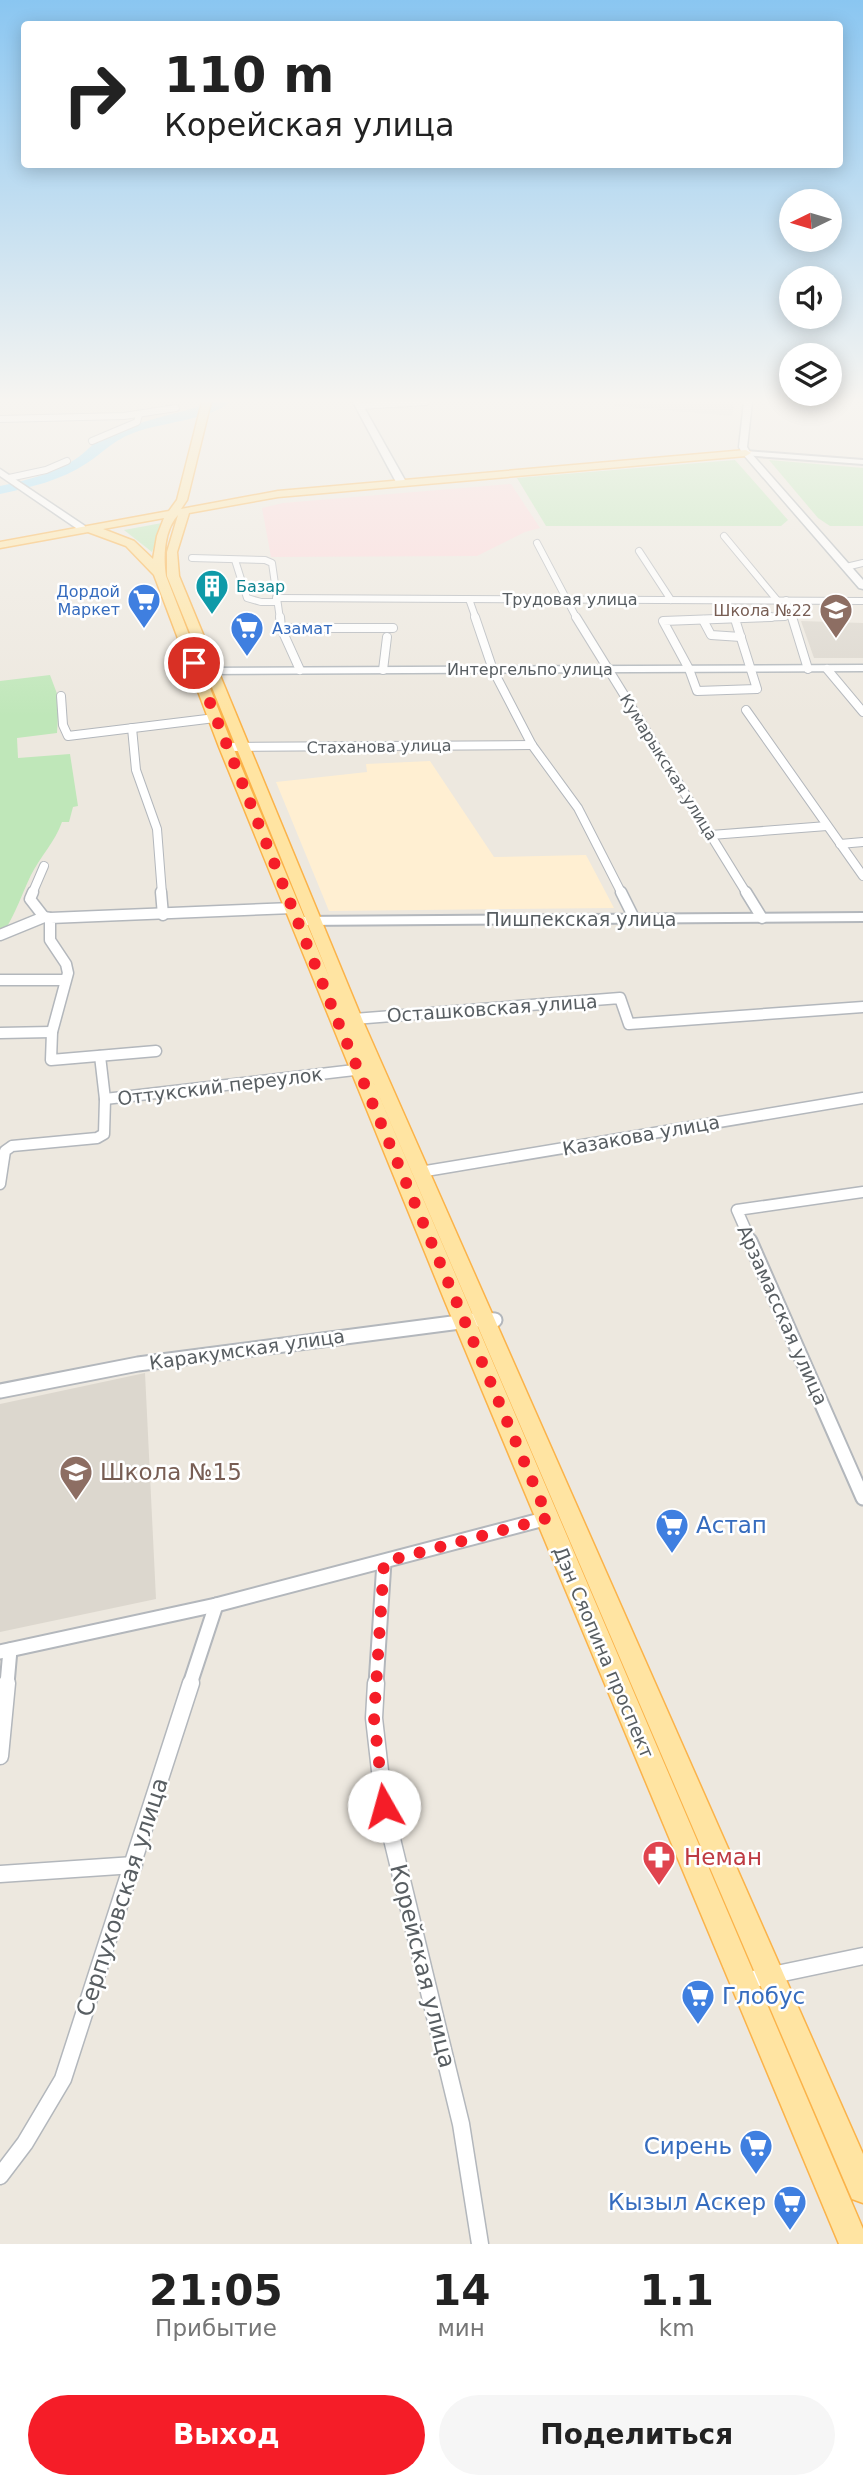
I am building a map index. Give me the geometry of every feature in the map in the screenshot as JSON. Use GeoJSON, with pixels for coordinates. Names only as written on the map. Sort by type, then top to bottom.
{"type":"FeatureCollection","features":[{"type":"Feature","properties":{"kind":"main road"},"geometry":{"type":"LineString","coordinates":[[51,507],[82,528],[131,543],[149,560],[160,576]]}},
{"type":"Feature","properties":{"kind":"main road"},"geometry":{"type":"LineString","coordinates":[[0,545],[170,513],[181,507]]}},
{"type":"Feature","properties":{"kind":"main road","name":"Дэн Сяопина проспект"},"geometry":{"type":"LineString","coordinates":[[184,507],[172,552],[171,570],[213,670],[234,747],[302,917],[863,2188]]}},
{"type":"Feature","properties":{"kind":"main road"},"geometry":{"type":"LineString","coordinates":[[793,507],[863,586]]}},
{"type":"Feature","properties":{"kind":"main road","name":"Дэн Сяопина проспект"},"geometry":{"type":"LineString","coordinates":[[170,513],[158,554],[160,576],[215,718],[234,747]]}},
{"type":"Feature","properties":{"kind":"main road","name":"Интергельпо улица"},"geometry":{"type":"LineString","coordinates":[[197,671],[863,668]]}},
{"type":"Feature","properties":{"kind":"main road","name":"Дэн Сяопина проспект"},"geometry":{"type":"LineString","coordinates":[[302,917],[354,1019],[368,1068],[420,1172],[480,1321],[548,1518],[854,2244]]}},
{"type":"Feature","properties":{"kind":"street"},"geometry":{"type":"LineString","coordinates":[[724,536],[781,600],[808,669]]}},
{"type":"Feature","properties":{"kind":"street","name":"Кумарыкская улица"},"geometry":{"type":"LineString","coordinates":[[537,543],[565,599],[762,918]]}},
{"type":"Feature","properties":{"kind":"street"},"geometry":{"type":"LineString","coordinates":[[639,551],[671,600]]}},
{"type":"Feature","properties":{"kind":"street"},"geometry":{"type":"LineString","coordinates":[[192,558],[265,560],[272,563],[281,628],[300,670]]}},
{"type":"Feature","properties":{"kind":"street","name":"Трудовая улица"},"geometry":{"type":"LineString","coordinates":[[235,560],[247,598],[261,602],[469,599],[863,601]]}},
{"type":"Feature","properties":{"kind":"street"},"geometry":{"type":"LineString","coordinates":[[846,567],[863,563]]}},
{"type":"Feature","properties":{"kind":"street"},"geometry":{"type":"LineString","coordinates":[[469,599],[493,670],[532,744],[578,807],[634,918]]}},
{"type":"Feature","properties":{"kind":"street"},"geometry":{"type":"LineString","coordinates":[[735,619],[757,689],[697,691],[689,669],[662,623],[666,620],[785,617]]}},
{"type":"Feature","properties":{"kind":"street"},"geometry":{"type":"LineString","coordinates":[[704,620],[711,635],[741,637]]}},
{"type":"Feature","properties":{"kind":"street"},"geometry":{"type":"LineString","coordinates":[[281,628],[393,628]]}},
{"type":"Feature","properties":{"kind":"street"},"geometry":{"type":"LineString","coordinates":[[383,670],[387,637]]}},
{"type":"Feature","properties":{"kind":"street"},"geometry":{"type":"LineString","coordinates":[[827,669],[863,712]]}},
{"type":"Feature","properties":{"kind":"street"},"geometry":{"type":"LineString","coordinates":[[61,695],[63,725],[68,736],[215,718]]}},
{"type":"Feature","properties":{"kind":"street"},"geometry":{"type":"LineString","coordinates":[[746,710],[863,876]]}},
{"type":"Feature","properties":{"kind":"street"},"geometry":{"type":"LineString","coordinates":[[132,728],[136,770],[158,829],[163,915]]}},
{"type":"Feature","properties":{"kind":"street","name":"Стаханова улица"},"geometry":{"type":"LineString","coordinates":[[234,747],[532,744]]}},
{"type":"Feature","properties":{"kind":"street"},"geometry":{"type":"LineString","coordinates":[[711,835],[827,826]]}},
{"type":"Feature","properties":{"kind":"street"},"geometry":{"type":"LineString","coordinates":[[840,844],[863,842]]}},
{"type":"Feature","properties":{"kind":"street"},"geometry":{"type":"LineString","coordinates":[[44,866],[30,899],[47,918],[50,940],[66,964],[65,980],[52,1032],[51,1060],[156,1051]]}},
{"type":"Feature","properties":{"kind":"street"},"geometry":{"type":"LineString","coordinates":[[0,935],[47,918],[163,915],[302,917]]}},
{"type":"Feature","properties":{"kind":"street","name":"Пишпекская улица"},"geometry":{"type":"LineString","coordinates":[[302,917],[863,917]]}},
{"type":"Feature","properties":{"kind":"street"},"geometry":{"type":"LineString","coordinates":[[0,980],[65,980]]}},
{"type":"Feature","properties":{"kind":"street","name":"Осташковская улица"},"geometry":{"type":"LineString","coordinates":[[354,1019],[620,998],[629,1024],[863,1007]]}},
{"type":"Feature","properties":{"kind":"street"},"geometry":{"type":"LineString","coordinates":[[0,1033],[52,1032]]}},
{"type":"Feature","properties":{"kind":"street"},"geometry":{"type":"LineString","coordinates":[[0,1184],[5,1151],[12,1146],[97,1138],[104,1134],[105,1100],[100,1056]]}},
{"type":"Feature","properties":{"kind":"street","name":"Оттукский переулок"},"geometry":{"type":"LineString","coordinates":[[105,1100],[368,1068]]}},
{"type":"Feature","properties":{"kind":"street","name":"Казакова улица"},"geometry":{"type":"LineString","coordinates":[[420,1172],[863,1098]]}},
{"type":"Feature","properties":{"kind":"street","name":"Арзамасская улица"},"geometry":{"type":"LineString","coordinates":[[863,1192],[737,1210],[863,1498]]}},
{"type":"Feature","properties":{"kind":"street","name":"Каракумская улица"},"geometry":{"type":"LineString","coordinates":[[0,1391],[150,1362],[480,1321]]}},
{"type":"Feature","properties":{"kind":"street"},"geometry":{"type":"LineString","coordinates":[[0,1756],[5,1651],[216,1605],[548,1518]]}},
{"type":"Feature","properties":{"kind":"street","name":"Корейская улица"},"geometry":{"type":"LineString","coordinates":[[384,1562],[374,1718],[384,1806],[461,2124],[480,2244]]}},
{"type":"Feature","properties":{"kind":"street","name":"Серпуховская улица"},"geometry":{"type":"LineString","coordinates":[[0,2176],[26,2143],[63,2079],[216,1605]]}},
{"type":"Feature","properties":{"kind":"street"},"geometry":{"type":"LineString","coordinates":[[0,1874],[134,1865]]}},
{"type":"Feature","properties":{"kind":"street"},"geometry":{"type":"LineString","coordinates":[[744,1981],[863,1956]]}},
{"type":"Feature","properties":{"kind":"shaded area"},"geometry":{"type":"Polygon","coordinates":[[[526,507],[540,528],[525,532],[477,556],[271,557],[262,508],[526,507]]]}},
{"type":"Feature","properties":{"kind":"shaded area","name":"Школа №22"},"geometry":{"type":"Polygon","coordinates":[[[801,621],[863,623],[863,658],[814,658],[801,621]]]}},
{"type":"Feature","properties":{"kind":"shaded area"},"geometry":{"type":"Polygon","coordinates":[[[430,761],[494,857],[586,855],[614,908],[329,911],[276,782],[367,772],[366,764],[430,761]]]}},
{"type":"Feature","properties":{"kind":"shaded area","name":"Школа №15"},"geometry":{"type":"Polygon","coordinates":[[[145,1373],[156,1599],[0,1632],[0,1404],[145,1373]]]}},
{"type":"Feature","properties":{"kind":"green space"},"geometry":{"type":"Polygon","coordinates":[[[534,507],[776,507],[788,520],[781,526],[546,526],[534,507]]]}},
{"type":"Feature","properties":{"kind":"green space"},"geometry":{"type":"Polygon","coordinates":[[[808,507],[863,507],[863,526],[830,526],[808,507]]]}},
{"type":"Feature","properties":{"kind":"green space"},"geometry":{"type":"Polygon","coordinates":[[[162,523],[152,552],[124,530],[162,523]]]}},
{"type":"Feature","properties":{"kind":"green space"},"geometry":{"type":"Polygon","coordinates":[[[50,675],[59,699],[57,733],[17,738],[18,758],[70,754],[78,806],[73,807],[69,822],[62,822],[31,875],[9,923],[5,930],[0,932],[0,681],[50,675]]]}},
{"type":"Feature","properties":{"kind":"place","name":"Базар"},"geometry":{"type":"Point","coordinates":[212,616]}},
{"type":"Feature","properties":{"kind":"place","name":"Дордой Маркет"},"geometry":{"type":"Point","coordinates":[144,630]}},
{"type":"Feature","properties":{"kind":"place","name":"Школа №22"},"geometry":{"type":"Point","coordinates":[836,640]}},
{"type":"Feature","properties":{"kind":"place","name":"Азамат"},"geometry":{"type":"Point","coordinates":[247,658]}},
{"type":"Feature","properties":{"kind":"place","name":"Школа №15"},"geometry":{"type":"Point","coordinates":[76,1502]}},
{"type":"Feature","properties":{"kind":"place","name":"Астап"},"geometry":{"type":"Point","coordinates":[672,1555]}},
{"type":"Feature","properties":{"kind":"place","name":"Неман"},"geometry":{"type":"Point","coordinates":[659,1887]}},
{"type":"Feature","properties":{"kind":"place","name":"Глобус"},"geometry":{"type":"Point","coordinates":[698,2026]}},
{"type":"Feature","properties":{"kind":"place","name":"Сирень"},"geometry":{"type":"Point","coordinates":[756,2176]}},
{"type":"Feature","properties":{"kind":"place","name":"Кызыл Аскер"},"geometry":{"type":"Point","coordinates":[790,2232]}},
{"type":"Feature","properties":{"kind":"route"},"geometry":{"type":"LineString","coordinates":[[194,663],[338,1022],[548,1518],[384,1562],[374,1718],[384,1806]]}}]}
